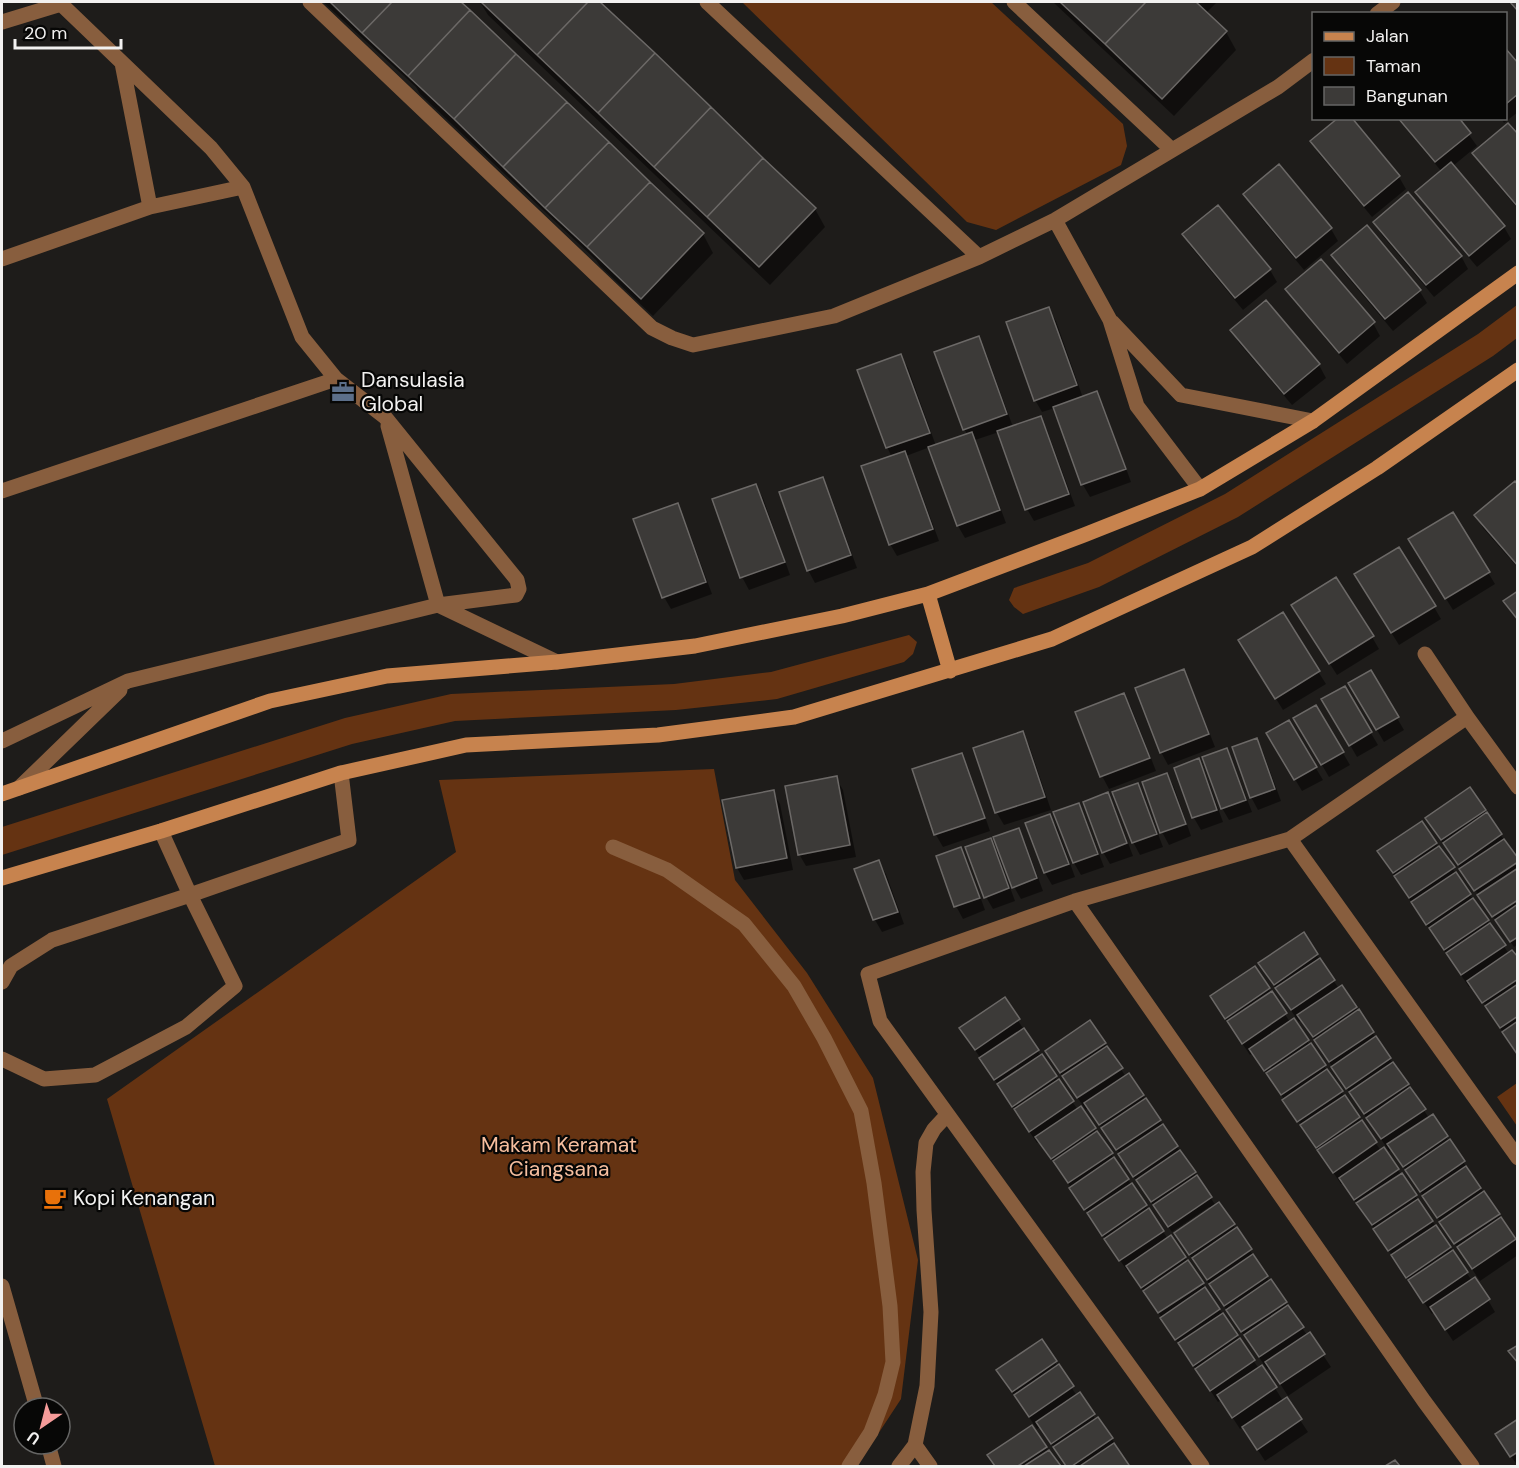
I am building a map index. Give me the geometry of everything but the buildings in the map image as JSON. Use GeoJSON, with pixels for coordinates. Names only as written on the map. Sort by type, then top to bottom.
{"type":"FeatureCollection","features":[{"type":"Feature","properties":{"kind":"street"},"geometry":{"type":"LineString","coordinates":[[310,2],[652,328],[693,345],[834,316],[979,257],[1055,220],[1278,87],[1312,62]]}},
{"type":"Feature","properties":{"kind":"street"},"geometry":{"type":"LineString","coordinates":[[707,2],[979,257]]}},
{"type":"Feature","properties":{"kind":"street"},"geometry":{"type":"LineString","coordinates":[[1014,2],[1172,150]]}},
{"type":"Feature","properties":{"kind":"street"},"geometry":{"type":"LineString","coordinates":[[1380,12],[1393,2]]}},
{"type":"Feature","properties":{"kind":"street"},"geometry":{"type":"LineString","coordinates":[[2,22],[60,3],[210,148],[243,187],[302,337],[336,379],[385,417],[517,580],[519,589],[516,595],[438,605],[128,681],[2,741]]}},
{"type":"Feature","properties":{"kind":"street"},"geometry":{"type":"LineString","coordinates":[[122,63],[150,207]]}},
{"type":"Feature","properties":{"kind":"street"},"geometry":{"type":"LineString","coordinates":[[2,259],[150,207],[243,187]]}},
{"type":"Feature","properties":{"kind":"street"},"geometry":{"type":"LineString","coordinates":[[1055,220],[1110,320],[1137,406],[1200,489]]}},
{"type":"Feature","properties":{"kind":"street"},"geometry":{"type":"LineString","coordinates":[[2,794],[270,701],[387,676],[557,662],[695,646],[842,616],[928,594],[1200,489],[1313,421],[1518,273]]}},
{"type":"Feature","properties":{"kind":"street"},"geometry":{"type":"LineString","coordinates":[[1110,320],[1167,378],[1180,395],[1313,421]]}},
{"type":"Feature","properties":{"kind":"street"},"geometry":{"type":"LineString","coordinates":[[2,878],[161,831],[341,773],[466,745],[658,735],[794,717],[1052,639],[1252,547],[1377,468],[1518,370]]}},
{"type":"Feature","properties":{"kind":"street"},"geometry":{"type":"LineString","coordinates":[[2,491],[336,379]]}},
{"type":"Feature","properties":{"kind":"street"},"geometry":{"type":"LineString","coordinates":[[385,417],[438,605],[557,662]]}},
{"type":"Feature","properties":{"kind":"street"},"geometry":{"type":"LineString","coordinates":[[928,594],[950,671]]}},
{"type":"Feature","properties":{"kind":"street"},"geometry":{"type":"LineString","coordinates":[[1425,654],[1518,787]]}},
{"type":"Feature","properties":{"kind":"street"},"geometry":{"type":"LineString","coordinates":[[19,788],[128,681]]}},
{"type":"Feature","properties":{"kind":"street"},"geometry":{"type":"LineString","coordinates":[[1202,1467],[880,1021],[868,974],[1075,901],[1290,839],[1467,717]]}},
{"type":"Feature","properties":{"kind":"street"},"geometry":{"type":"LineString","coordinates":[[2,982],[11,966],[52,940],[349,840],[341,773]]}},
{"type":"Feature","properties":{"kind":"street"},"geometry":{"type":"LineString","coordinates":[[2,1059],[44,1079],[95,1076],[186,1028],[235,986],[161,831]]}},
{"type":"Feature","properties":{"kind":"street"},"geometry":{"type":"LineString","coordinates":[[1290,839],[1518,1158]]}},
{"type":"Feature","properties":{"kind":"street"},"geometry":{"type":"LineString","coordinates":[[613,847],[667,870],[744,924],[794,986],[824,1038],[861,1111],[874,1183],[890,1306],[892,1362],[885,1395],[871,1432],[849,1467]]}},
{"type":"Feature","properties":{"kind":"street"},"geometry":{"type":"LineString","coordinates":[[1075,901],[1472,1467]]}},
{"type":"Feature","properties":{"kind":"street"},"geometry":{"type":"LineString","coordinates":[[899,1467],[915,1445],[927,1386],[931,1312],[923,1172],[926,1143],[934,1129],[947,1115]]}},
{"type":"Feature","properties":{"kind":"street"},"geometry":{"type":"LineString","coordinates":[[2,1286],[34,1396]]}},
{"type":"Feature","properties":{"kind":"street"},"geometry":{"type":"LineString","coordinates":[[915,1445],[930,1467]]}},
{"type":"Feature","properties":{"kind":"green space"},"geometry":{"type":"Polygon","coordinates":[[[742,2],[991,2],[1123,124],[1127,146],[1121,165],[996,230],[967,222],[742,2]]]}},
{"type":"Feature","properties":{"kind":"green space"},"geometry":{"type":"Polygon","coordinates":[[[1517,305],[1517,338],[1493,356],[1238,517],[1099,587],[1023,614],[1009,600],[1014,588],[1088,563],[1225,494],[1478,334],[1517,305]]]}},
{"type":"Feature","properties":{"kind":"green space"},"geometry":{"type":"Polygon","coordinates":[[[909,635],[917,642],[913,654],[904,662],[777,699],[676,710],[455,721],[352,744],[2,855],[2,827],[345,718],[451,694],[674,684],[771,672],[909,635]]]}},
{"type":"Feature","properties":{"kind":"green space","name":"Makam Keramat Ciangsana"},"geometry":{"type":"Polygon","coordinates":[[[714,769],[735,880],[807,973],[873,1078],[918,1260],[901,1399],[857,1466],[215,1466],[107,1099],[456,852],[439,780],[714,769]]]}},
{"type":"Feature","properties":{"kind":"green space"},"geometry":{"type":"Polygon","coordinates":[[[1517,1083],[1517,1126],[1497,1097],[1517,1083]]]}},
{"type":"Feature","properties":{"kind":"place","name":"Dansulasia Global"},"geometry":{"type":"Point","coordinates":[343,392]}},
{"type":"Feature","properties":{"kind":"place","name":"Kopi Kenangan"},"geometry":{"type":"Point","coordinates":[55,1198]}}]}
